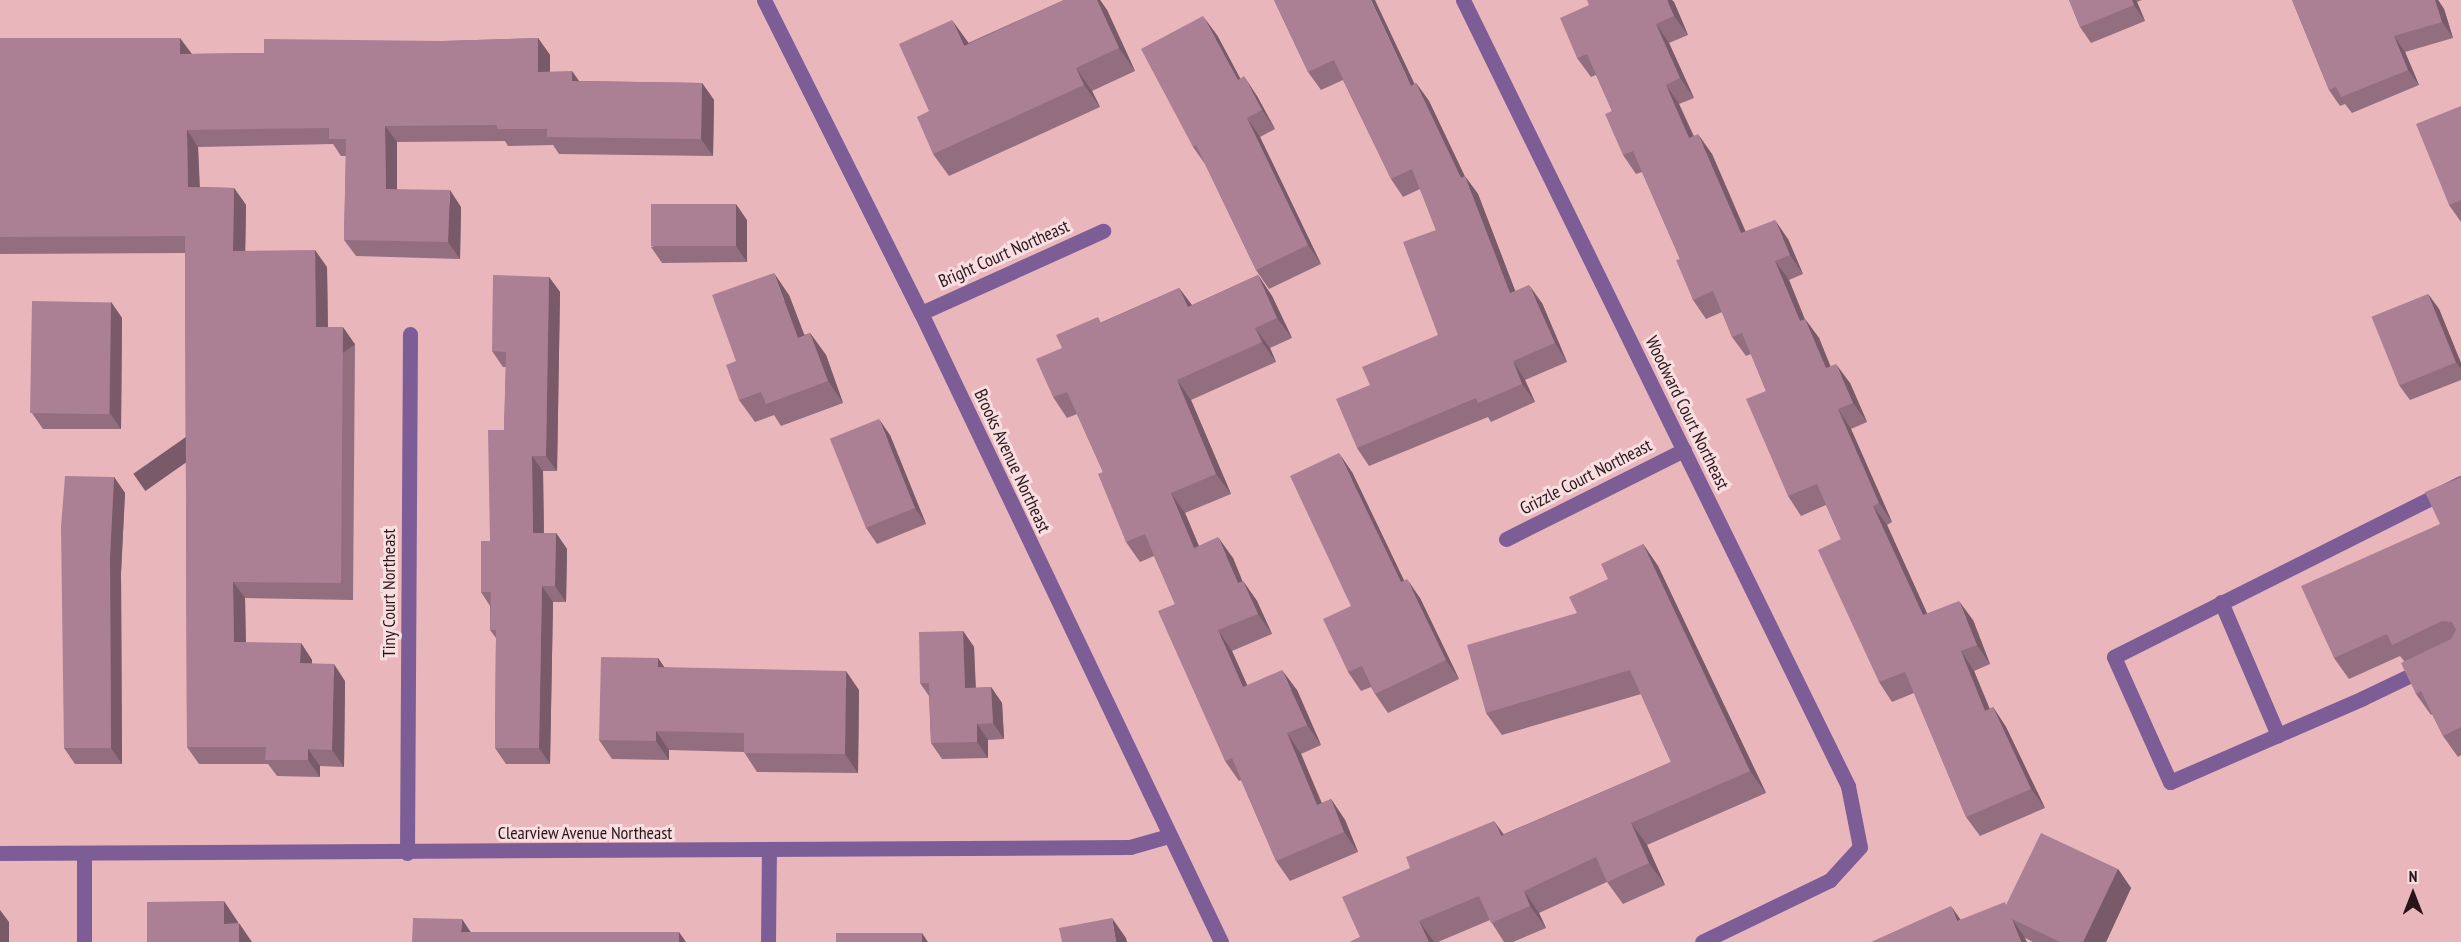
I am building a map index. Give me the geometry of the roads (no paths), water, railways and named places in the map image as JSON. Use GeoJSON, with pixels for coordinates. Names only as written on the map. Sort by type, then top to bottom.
{"type":"FeatureCollection","features":[{"type":"Feature","properties":{"kind":"street","name":"Brooks Avenue Northeast"},"geometry":{"type":"LineString","coordinates":[[764,0],[921,313],[1168,837],[1221,942]]}},
{"type":"Feature","properties":{"kind":"street","name":"Woodward Court Northeast"},"geometry":{"type":"LineString","coordinates":[[1463,0],[1848,786],[1860,848],[1830,880],[1702,942]]}},
{"type":"Feature","properties":{"kind":"street","name":"Bright Court Northeast"},"geometry":{"type":"LineString","coordinates":[[921,313],[1103,231]]}},
{"type":"Feature","properties":{"kind":"street","name":"Tiny Court Northeast"},"geometry":{"type":"LineString","coordinates":[[407,853],[410,334]]}},
{"type":"Feature","properties":{"kind":"street","name":"Grizzle Court Northeast"},"geometry":{"type":"LineString","coordinates":[[1506,539],[1684,450]]}},
{"type":"Feature","properties":{"kind":"street"},"geometry":{"type":"LineString","coordinates":[[2461,483],[2114,657],[2170,782],[2461,651]]}},
{"type":"Feature","properties":{"kind":"street"},"geometry":{"type":"LineString","coordinates":[[2221,602],[2278,735]]}},
{"type":"Feature","properties":{"kind":"street","name":"Clearview Avenue Northeast"},"geometry":{"type":"LineString","coordinates":[[0,853],[769,852],[1130,848],[1168,837]]}},
{"type":"Feature","properties":{"kind":"street"},"geometry":{"type":"LineString","coordinates":[[768,942],[769,852]]}},
{"type":"Feature","properties":{"kind":"street"},"geometry":{"type":"LineString","coordinates":[[84,853],[84,942]]}}]}
